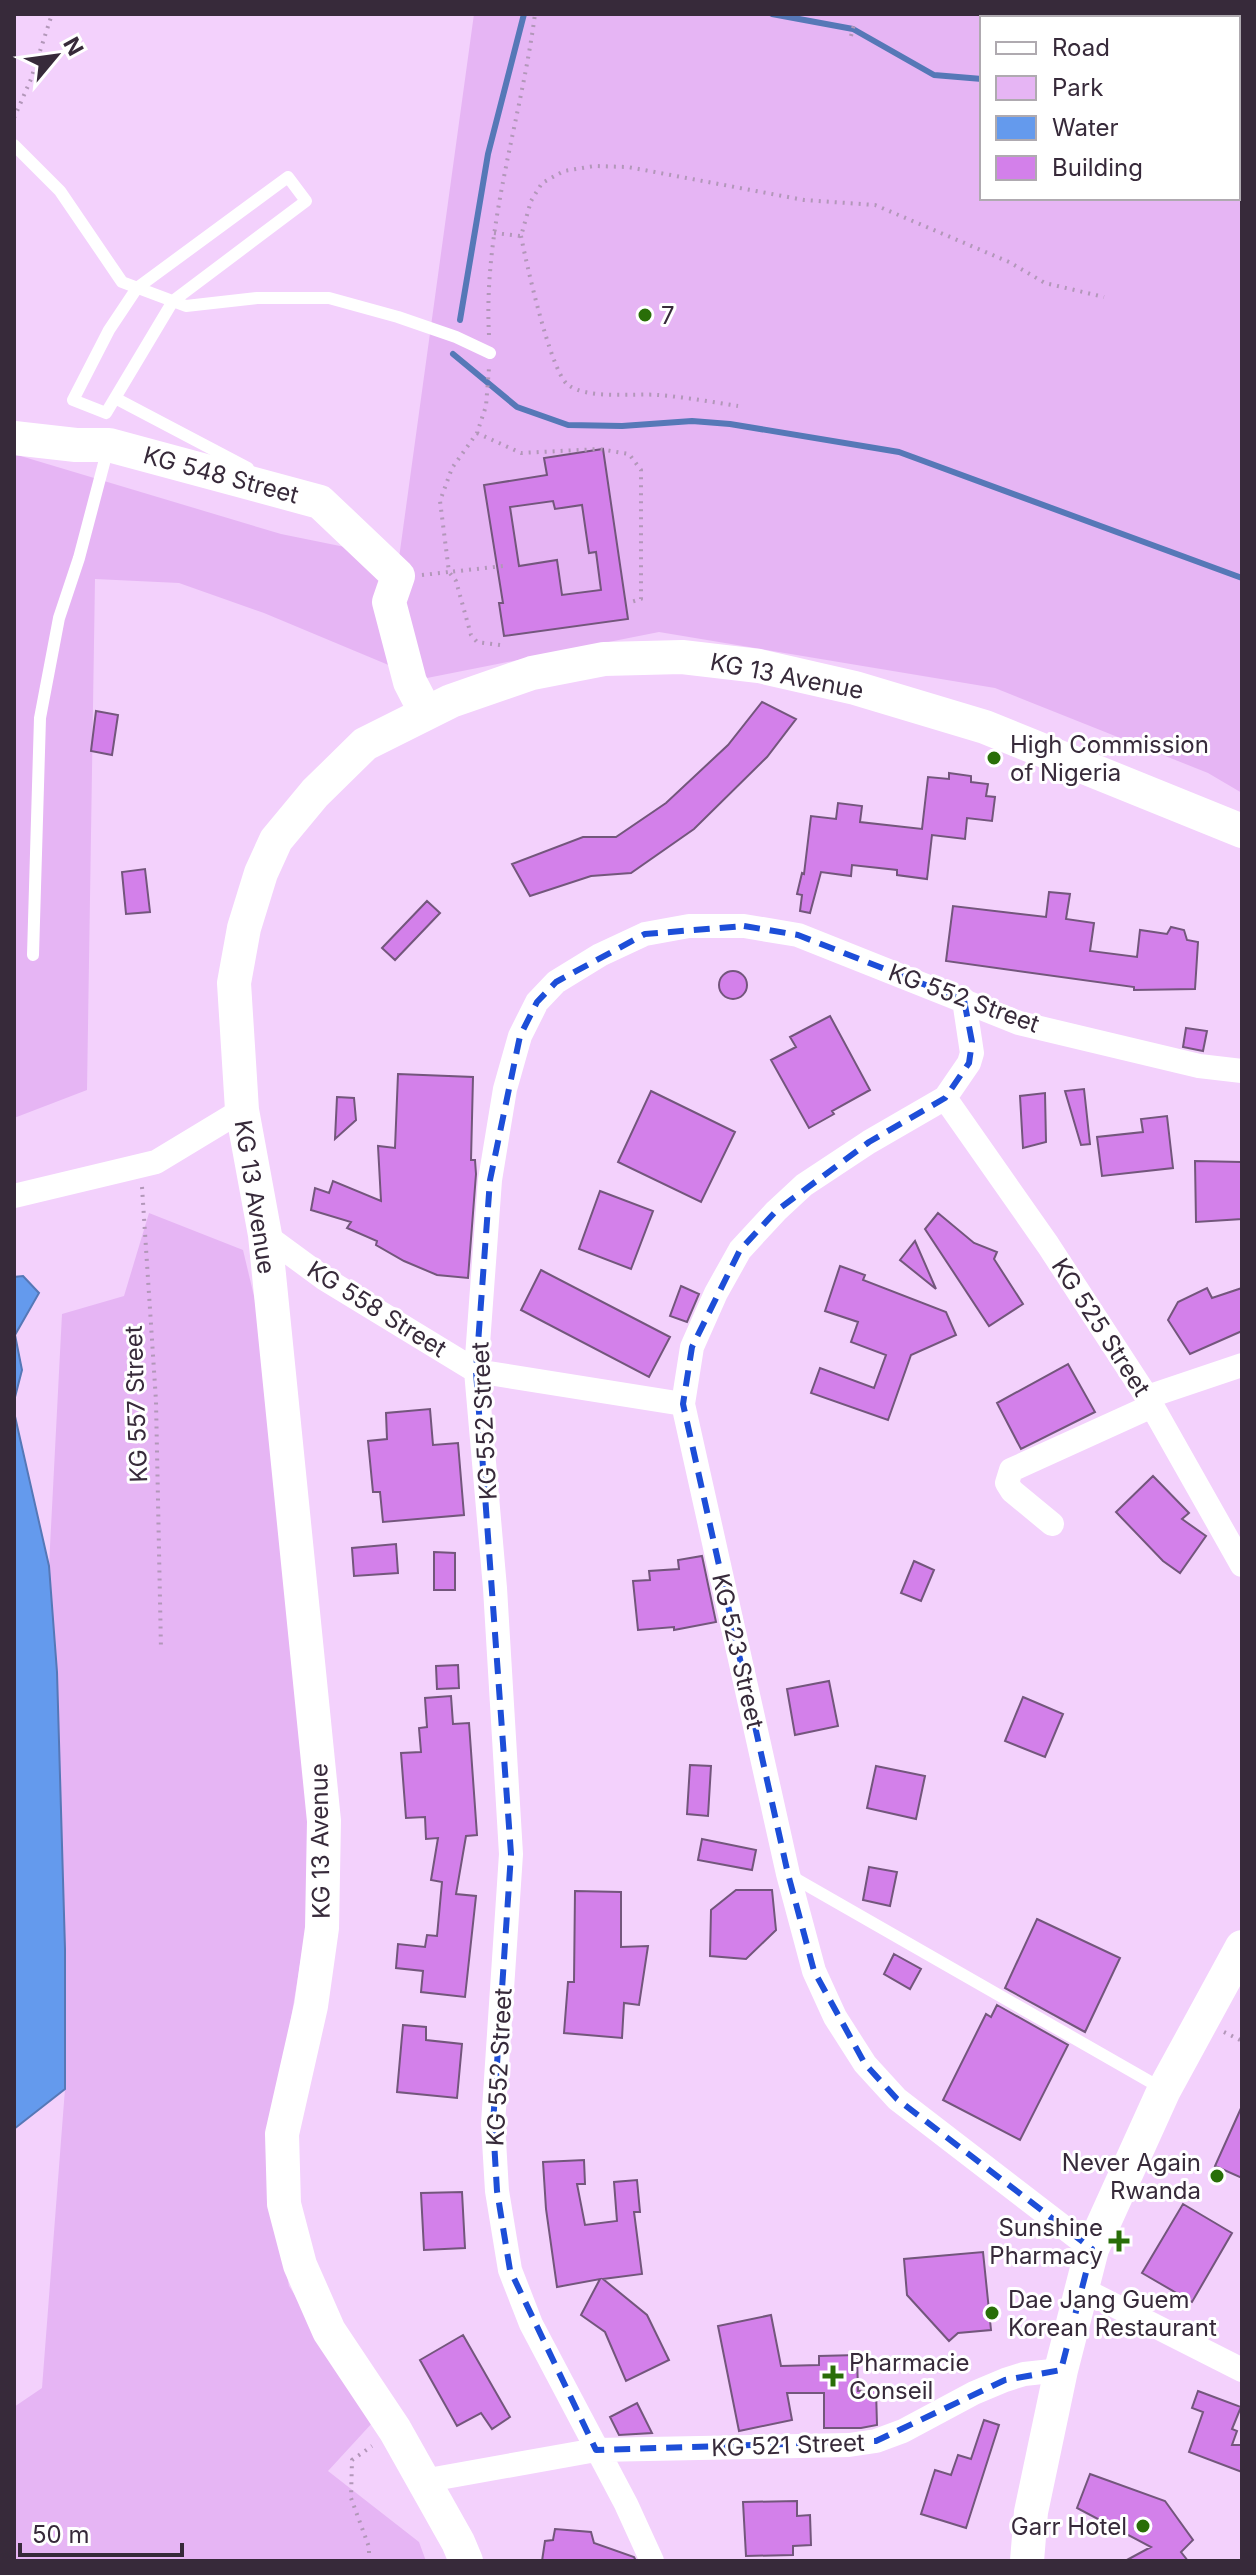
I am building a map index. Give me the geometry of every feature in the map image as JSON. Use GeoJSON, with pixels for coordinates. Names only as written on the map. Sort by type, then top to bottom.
{"type":"FeatureCollection","features":[{"type":"Feature","properties":{"kind":"street","name":"KG 548 Street"},"geometry":{"type":"LineString","coordinates":[[14,438],[76,445],[109,445],[320,502],[398,576]]}},
{"type":"Feature","properties":{"kind":"street"},"geometry":{"type":"LineString","coordinates":[[398,576],[389,602],[410,682],[426,713]]}},
{"type":"Feature","properties":{"kind":"street","name":"KG 13 Avenue"},"geometry":{"type":"LineString","coordinates":[[466,2561],[395,2430],[329,2331],[300,2265],[284,2204],[282,2134],[311,2006],[322,1928],[324,1821],[265,1235],[242,1110],[234,983],[244,928],[261,873],[276,840],[315,793],[365,744],[451,701],[532,673],[604,659],[682,657],[759,666],[855,688],[985,727],[1242,831]]}},
{"type":"Feature","properties":{"kind":"street","name":"KG 552 Street"},"geometry":{"type":"LineString","coordinates":[[652,2561],[626,2504],[531,2324],[510,2270],[497,2191],[493,2124],[511,1854],[495,1588],[476,1371],[490,1180],[505,1089],[520,1036],[537,1002],[556,982],[600,955],[645,934],[689,926],[744,926],[798,935],[1019,1023],[1199,1066],[1242,1071]]}},
{"type":"Feature","properties":{"kind":"street","name":"KG 523 Street"},"geometry":{"type":"LineString","coordinates":[[964,1000],[972,1053],[969,1063],[945,1098],[869,1142],[804,1185],[740,1250],[716,1293],[692,1347],[683,1404],[788,1874],[814,1971],[835,2017],[865,2064],[897,2099],[1092,2249]]}},
{"type":"Feature","properties":{"kind":"street","name":"KG 525 Street"},"geometry":{"type":"LineString","coordinates":[[945,1098],[1048,1245],[1150,1402],[1242,1565]]}},
{"type":"Feature","properties":{"kind":"street"},"geometry":{"type":"LineString","coordinates":[[14,1196],[156,1162],[242,1110]]}},
{"type":"Feature","properties":{"kind":"street","name":"KG 558 Street"},"geometry":{"type":"LineString","coordinates":[[265,1235],[325,1279],[476,1371],[683,1404]]}},
{"type":"Feature","properties":{"kind":"street"},"geometry":{"type":"LineString","coordinates":[[1052,1524],[1012,1491],[1007,1483],[1011,1470],[1150,1402],[1242,1365]]}},
{"type":"Feature","properties":{"kind":"street"},"geometry":{"type":"LineString","coordinates":[[1027,2561],[1031,2512],[1061,2370],[1092,2249],[1164,2090],[1242,1947]]}},
{"type":"Feature","properties":{"kind":"street"},"geometry":{"type":"LineString","coordinates":[[1082,2289],[1242,2370]]}},
{"type":"Feature","properties":{"kind":"street","name":"KG 521 Street"},"geometry":{"type":"LineString","coordinates":[[423,2481],[596,2450],[849,2445],[876,2441],[1005,2380],[1024,2374],[1061,2370]]}},
{"type":"Feature","properties":{"kind":"lane"},"geometry":{"type":"LineString","coordinates":[[14,145],[60,191],[122,282],[186,306],[257,298],[329,298],[398,317],[456,337],[490,353]]}},
{"type":"Feature","properties":{"kind":"lane"},"geometry":{"type":"LineString","coordinates":[[288,177],[306,201],[173,301],[106,413],[73,400],[109,330],[137,288],[288,177]]}},
{"type":"Feature","properties":{"kind":"lane"},"geometry":{"type":"LineString","coordinates":[[115,398],[198,444],[320,502]]}},
{"type":"Feature","properties":{"kind":"lane"},"geometry":{"type":"LineString","coordinates":[[33,955],[40,718],[59,618],[79,558],[109,445]]}},
{"type":"Feature","properties":{"kind":"lane"},"geometry":{"type":"LineString","coordinates":[[788,1874],[1164,2090]]}},
{"type":"Feature","properties":{"kind":"path"},"geometry":{"type":"LineString","coordinates":[[14,118],[31,79],[52,14]]}},
{"type":"Feature","properties":{"kind":"path"},"geometry":{"type":"LineString","coordinates":[[500,645],[477,642],[471,635],[456,581],[449,572],[440,501],[452,468],[477,433],[486,406],[490,353],[487,294],[494,233],[535,14]]}},
{"type":"Feature","properties":{"kind":"path"},"geometry":{"type":"LineString","coordinates":[[851,36],[855,21]]}},
{"type":"Feature","properties":{"kind":"path"},"geometry":{"type":"LineString","coordinates":[[738,406],[658,395],[589,393],[567,383],[557,367],[531,285],[521,236],[531,201],[542,183],[564,171],[594,166],[628,167],[804,200],[875,205],[1009,262],[1045,283],[1104,297]]}},
{"type":"Feature","properties":{"kind":"path"},"geometry":{"type":"LineString","coordinates":[[494,233],[521,236]]}},
{"type":"Feature","properties":{"kind":"path"},"geometry":{"type":"LineString","coordinates":[[477,433],[521,453],[599,449],[629,454],[641,470],[642,509],[641,599],[631,602]]}},
{"type":"Feature","properties":{"kind":"path"},"geometry":{"type":"LineString","coordinates":[[398,576],[503,566]]}},
{"type":"Feature","properties":{"kind":"path","name":"KG 557 Street"},"geometry":{"type":"LineString","coordinates":[[156,1162],[141,1181],[156,1401],[161,1650]]}},
{"type":"Feature","properties":{"kind":"path"},"geometry":{"type":"LineString","coordinates":[[369,2561],[369,2547],[351,2498],[352,2460],[395,2430]]}},
{"type":"Feature","properties":{"kind":"highlighted area"},"geometry":{"type":"Polygon","coordinates":[[[744,926],[798,935],[964,1000],[972,1042],[969,1063],[945,1098],[869,1142],[776,1211],[740,1250],[692,1347],[683,1404],[788,1874],[814,1971],[865,2064],[897,2099],[1092,2249],[1061,2370],[1005,2380],[876,2441],[596,2450],[510,2270],[497,2191],[493,2124],[511,1854],[476,1371],[490,1180],[520,1036],[537,1002],[556,982],[645,934],[744,926]]]}},
{"type":"Feature","properties":{"kind":"green space"},"geometry":{"type":"Polygon","coordinates":[[[474,14],[1242,14],[1242,793],[1208,773],[995,688],[659,632],[422,679],[264,613],[179,583],[95,579],[87,1090],[14,1118],[14,454],[281,534],[399,558],[474,14]]]}},
{"type":"Feature","properties":{"kind":"green space"},"geometry":{"type":"Polygon","coordinates":[[[149,1213],[243,1250],[279,1401],[315,1874],[276,2109],[273,2202],[289,2286],[374,2421],[328,2471],[419,2542],[426,2561],[14,2561],[14,2407],[42,2388],[65,2089],[65,1949],[57,1672],[49,1566],[62,1314],[124,1296],[149,1213]]]}},
{"type":"Feature","properties":{"kind":"water"},"geometry":{"type":"Polygon","coordinates":[[[23,1276],[39,1293],[15,1335],[22,1370],[14,1401],[14,1277],[23,1276]]]}},
{"type":"Feature","properties":{"kind":"water"},"geometry":{"type":"Polygon","coordinates":[[[14,1412],[49,1566],[57,1672],[65,1949],[65,2089],[14,2129],[14,1412]]]}},
{"type":"Feature","properties":{"kind":"building"},"geometry":{"type":"Polygon","coordinates":[[[603,449],[628,619],[504,636],[499,603],[503,603],[484,485],[547,475],[544,458],[603,449]],[[553,501],[510,507],[519,566],[557,560],[562,595],[601,590],[596,552],[589,553],[582,505],[555,509],[553,501]]]}},
{"type":"Feature","properties":{"kind":"building"},"geometry":{"type":"Polygon","coordinates":[[[762,702],[796,719],[767,757],[694,829],[631,873],[591,876],[530,896],[512,864],[583,837],[616,837],[666,803],[728,745],[762,702]]]}},
{"type":"Feature","properties":{"kind":"building"},"geometry":{"type":"Polygon","coordinates":[[[96,711],[118,715],[112,755],[91,751],[96,711]]]}},
{"type":"Feature","properties":{"kind":"building"},"geometry":{"type":"Polygon","coordinates":[[[949,773],[971,776],[971,782],[988,784],[986,796],[995,797],[992,821],[967,818],[965,839],[932,835],[927,879],[897,875],[897,870],[852,865],[851,876],[821,872],[810,913],[800,911],[802,895],[797,894],[804,874],[811,816],[836,819],[838,803],[862,806],[860,822],[922,829],[928,777],[949,779],[949,773]]]}},
{"type":"Feature","properties":{"kind":"building"},"geometry":{"type":"Polygon","coordinates":[[[145,869],[150,912],[126,914],[122,872],[145,869]]]}},
{"type":"Feature","properties":{"kind":"building"},"geometry":{"type":"Polygon","coordinates":[[[1049,892],[1070,894],[1066,919],[1094,923],[1090,951],[1137,957],[1140,930],[1167,934],[1171,927],[1184,930],[1187,940],[1198,942],[1195,989],[1134,990],[1134,987],[946,961],[953,906],[1046,917],[1049,892]]]}},
{"type":"Feature","properties":{"kind":"building"},"geometry":{"type":"Polygon","coordinates":[[[427,901],[440,913],[395,960],[382,948],[427,901]]]}},
{"type":"Feature","properties":{"kind":"building"},"geometry":{"type":"Polygon","coordinates":[[[733,971],[743,975],[747,985],[743,995],[733,999],[723,995],[719,985],[723,975],[733,971]]]}},
{"type":"Feature","properties":{"kind":"building"},"geometry":{"type":"Polygon","coordinates":[[[830,1016],[870,1090],[809,1128],[771,1060],[796,1047],[790,1037],[830,1016]]]}},
{"type":"Feature","properties":{"kind":"building"},"geometry":{"type":"Polygon","coordinates":[[[1186,1028],[1207,1031],[1203,1051],[1183,1047],[1186,1028]]]}},
{"type":"Feature","properties":{"kind":"building"},"geometry":{"type":"Polygon","coordinates":[[[398,1074],[473,1077],[471,1160],[475,1160],[476,1174],[468,1278],[437,1275],[404,1261],[376,1245],[377,1241],[347,1228],[351,1222],[311,1210],[315,1188],[329,1193],[333,1181],[381,1201],[378,1146],[395,1148],[398,1074]]]}},
{"type":"Feature","properties":{"kind":"building"},"geometry":{"type":"Polygon","coordinates":[[[1084,1089],[1090,1144],[1081,1145],[1065,1091],[1084,1089]]]}},
{"type":"Feature","properties":{"kind":"building"},"geometry":{"type":"Polygon","coordinates":[[[651,1091],[735,1132],[701,1202],[618,1162],[651,1091]]]}},
{"type":"Feature","properties":{"kind":"building"},"geometry":{"type":"Polygon","coordinates":[[[1045,1093],[1046,1142],[1023,1148],[1020,1096],[1045,1093]]]}},
{"type":"Feature","properties":{"kind":"building"},"geometry":{"type":"Polygon","coordinates":[[[337,1097],[354,1098],[356,1120],[335,1139],[337,1097]]]}},
{"type":"Feature","properties":{"kind":"building"},"geometry":{"type":"Polygon","coordinates":[[[1167,1116],[1173,1168],[1102,1176],[1097,1137],[1143,1132],[1141,1119],[1167,1116]]]}},
{"type":"Feature","properties":{"kind":"building"},"geometry":{"type":"Polygon","coordinates":[[[1195,1161],[1241,1162],[1242,1219],[1196,1222],[1195,1161]]]}},
{"type":"Feature","properties":{"kind":"building"},"geometry":{"type":"Polygon","coordinates":[[[600,1191],[653,1211],[631,1269],[579,1249],[600,1191]]]}},
{"type":"Feature","properties":{"kind":"building"},"geometry":{"type":"Polygon","coordinates":[[[938,1213],[974,1243],[997,1252],[994,1259],[1023,1304],[989,1326],[925,1229],[938,1213]]]}},
{"type":"Feature","properties":{"kind":"building"},"geometry":{"type":"Polygon","coordinates":[[[915,1241],[936,1289],[900,1260],[915,1241]]]}},
{"type":"Feature","properties":{"kind":"building"},"geometry":{"type":"Polygon","coordinates":[[[840,1266],[865,1275],[863,1280],[946,1312],[956,1335],[911,1355],[888,1420],[811,1393],[820,1368],[874,1388],[886,1355],[851,1342],[858,1322],[825,1311],[840,1266]]]}},
{"type":"Feature","properties":{"kind":"building"},"geometry":{"type":"Polygon","coordinates":[[[541,1270],[670,1337],[649,1377],[521,1310],[541,1270]]]}},
{"type":"Feature","properties":{"kind":"building"},"geometry":{"type":"Polygon","coordinates":[[[681,1286],[699,1294],[687,1322],[670,1316],[681,1286]]]}},
{"type":"Feature","properties":{"kind":"building"},"geometry":{"type":"Polygon","coordinates":[[[1207,1288],[1212,1298],[1242,1288],[1242,1331],[1190,1354],[1168,1320],[1178,1302],[1207,1288]]]}},
{"type":"Feature","properties":{"kind":"building"},"geometry":{"type":"Polygon","coordinates":[[[1068,1364],[1095,1412],[1021,1449],[997,1403],[1068,1364]]]}},
{"type":"Feature","properties":{"kind":"building"},"geometry":{"type":"Polygon","coordinates":[[[430,1409],[433,1445],[458,1443],[464,1515],[383,1522],[380,1492],[373,1492],[368,1441],[387,1439],[386,1413],[430,1409]]]}},
{"type":"Feature","properties":{"kind":"building"},"geometry":{"type":"Polygon","coordinates":[[[1153,1476],[1189,1513],[1182,1519],[1206,1536],[1180,1573],[1163,1561],[1116,1512],[1153,1476]]]}},
{"type":"Feature","properties":{"kind":"building"},"geometry":{"type":"Polygon","coordinates":[[[396,1544],[398,1573],[354,1576],[352,1548],[396,1544]]]}},
{"type":"Feature","properties":{"kind":"building"},"geometry":{"type":"Polygon","coordinates":[[[434,1552],[455,1553],[455,1590],[434,1590],[434,1552]]]}},
{"type":"Feature","properties":{"kind":"building"},"geometry":{"type":"Polygon","coordinates":[[[702,1556],[716,1622],[674,1630],[674,1627],[638,1630],[633,1581],[650,1580],[649,1571],[679,1569],[678,1560],[702,1556]]]}},
{"type":"Feature","properties":{"kind":"building"},"geometry":{"type":"Polygon","coordinates":[[[914,1561],[934,1570],[921,1601],[901,1593],[914,1561]]]}},
{"type":"Feature","properties":{"kind":"building"},"geometry":{"type":"Polygon","coordinates":[[[458,1665],[459,1688],[437,1689],[436,1666],[458,1665]]]}},
{"type":"Feature","properties":{"kind":"building"},"geometry":{"type":"Polygon","coordinates":[[[829,1681],[838,1726],[795,1735],[787,1689],[829,1681]]]}},
{"type":"Feature","properties":{"kind":"building"},"geometry":{"type":"Polygon","coordinates":[[[451,1696],[453,1724],[469,1723],[477,1835],[466,1836],[456,1894],[476,1896],[465,1997],[421,1992],[423,1971],[396,1968],[398,1944],[425,1947],[427,1935],[437,1936],[442,1882],[431,1880],[438,1838],[426,1839],[425,1817],[406,1818],[401,1753],[421,1752],[419,1728],[427,1727],[425,1698],[451,1696]]]}},
{"type":"Feature","properties":{"kind":"building"},"geometry":{"type":"Polygon","coordinates":[[[1023,1697],[1063,1714],[1045,1757],[1005,1741],[1023,1697]]]}},
{"type":"Feature","properties":{"kind":"building"},"geometry":{"type":"Polygon","coordinates":[[[690,1765],[711,1766],[708,1816],[687,1814],[690,1765]]]}},
{"type":"Feature","properties":{"kind":"building"},"geometry":{"type":"Polygon","coordinates":[[[876,1766],[925,1776],[916,1819],[867,1808],[876,1766]]]}},
{"type":"Feature","properties":{"kind":"building"},"geometry":{"type":"Polygon","coordinates":[[[702,1839],[756,1850],[752,1870],[698,1860],[702,1839]]]}},
{"type":"Feature","properties":{"kind":"building"},"geometry":{"type":"Polygon","coordinates":[[[869,1867],[897,1872],[890,1906],[863,1900],[869,1867]]]}},
{"type":"Feature","properties":{"kind":"building"},"geometry":{"type":"Polygon","coordinates":[[[736,1890],[772,1890],[776,1930],[746,1959],[710,1956],[711,1910],[736,1890]]]}},
{"type":"Feature","properties":{"kind":"building"},"geometry":{"type":"Polygon","coordinates":[[[575,1891],[621,1892],[621,1947],[648,1946],[639,2005],[624,2003],[622,2038],[564,2033],[568,1982],[574,1982],[575,1891]]]}},
{"type":"Feature","properties":{"kind":"building"},"geometry":{"type":"Polygon","coordinates":[[[1037,1919],[1120,1958],[1085,2032],[1005,1988],[1037,1919]]]}},
{"type":"Feature","properties":{"kind":"building"},"geometry":{"type":"Polygon","coordinates":[[[894,1954],[921,1969],[910,1989],[884,1974],[894,1954]]]}},
{"type":"Feature","properties":{"kind":"building"},"geometry":{"type":"Polygon","coordinates":[[[997,2005],[1068,2045],[1020,2140],[943,2100],[986,2014],[991,2017],[997,2005]]]}},
{"type":"Feature","properties":{"kind":"building"},"geometry":{"type":"Polygon","coordinates":[[[403,2025],[426,2027],[426,2040],[462,2044],[457,2098],[397,2092],[403,2025]]]}},
{"type":"Feature","properties":{"kind":"building"},"geometry":{"type":"Polygon","coordinates":[[[1242,2106],[1242,2178],[1215,2166],[1242,2106]]]}},
{"type":"Feature","properties":{"kind":"building"},"geometry":{"type":"Polygon","coordinates":[[[584,2160],[585,2184],[577,2184],[585,2225],[617,2221],[614,2182],[637,2180],[640,2212],[634,2212],[642,2274],[603,2279],[647,2315],[669,2360],[626,2381],[605,2332],[581,2315],[600,2279],[557,2287],[543,2162],[584,2160]]]}},
{"type":"Feature","properties":{"kind":"building"},"geometry":{"type":"Polygon","coordinates":[[[462,2192],[465,2248],[424,2250],[421,2193],[462,2192]]]}},
{"type":"Feature","properties":{"kind":"building"},"geometry":{"type":"Polygon","coordinates":[[[1183,2204],[1232,2233],[1192,2302],[1142,2273],[1183,2204]]]}},
{"type":"Feature","properties":{"kind":"building"},"geometry":{"type":"Polygon","coordinates":[[[983,2252],[991,2330],[958,2333],[949,2341],[907,2295],[904,2259],[983,2252]]]}},
{"type":"Feature","properties":{"kind":"building"},"geometry":{"type":"Polygon","coordinates":[[[771,2315],[781,2366],[819,2365],[819,2356],[857,2355],[858,2391],[876,2390],[877,2425],[824,2428],[824,2393],[787,2393],[792,2420],[739,2431],[718,2326],[771,2315]]]}},
{"type":"Feature","properties":{"kind":"building"},"geometry":{"type":"Polygon","coordinates":[[[463,2335],[510,2417],[492,2429],[481,2413],[457,2426],[420,2360],[463,2335]]]}},
{"type":"Feature","properties":{"kind":"building"},"geometry":{"type":"Polygon","coordinates":[[[1198,2391],[1241,2407],[1232,2429],[1237,2431],[1232,2445],[1242,2445],[1242,2472],[1189,2452],[1203,2412],[1192,2408],[1198,2391]]]}},
{"type":"Feature","properties":{"kind":"building"},"geometry":{"type":"Polygon","coordinates":[[[637,2403],[652,2433],[619,2435],[610,2417],[637,2403]]]}},
{"type":"Feature","properties":{"kind":"building"},"geometry":{"type":"Polygon","coordinates":[[[984,2420],[999,2425],[966,2528],[921,2514],[935,2470],[951,2475],[958,2455],[971,2459],[984,2420]]]}},
{"type":"Feature","properties":{"kind":"building"},"geometry":{"type":"Polygon","coordinates":[[[1090,2474],[1165,2501],[1193,2540],[1181,2552],[1188,2561],[1125,2561],[1151,2547],[1077,2508],[1090,2474]]]}},
{"type":"Feature","properties":{"kind":"building"},"geometry":{"type":"Polygon","coordinates":[[[797,2501],[797,2516],[810,2515],[811,2545],[793,2546],[793,2555],[746,2556],[743,2502],[797,2501]]]}},
{"type":"Feature","properties":{"kind":"building"},"geometry":{"type":"Polygon","coordinates":[[[555,2529],[591,2532],[594,2543],[634,2557],[636,2561],[542,2561],[545,2541],[553,2540],[555,2529]]]}},
{"type":"Feature","properties":{"kind":"waterway"},"geometry":{"type":"LineString","coordinates":[[460,320],[488,154],[524,14]]}},
{"type":"Feature","properties":{"kind":"waterway"},"geometry":{"type":"LineString","coordinates":[[772,14],[853,29],[934,75],[980,79]]}},
{"type":"Feature","properties":{"kind":"waterway"},"geometry":{"type":"LineString","coordinates":[[453,354],[517,407],[568,425],[622,426],[692,421],[730,424],[899,452],[1242,578]]}},
{"type":"Feature","properties":{"kind":"place","name":"7"},"geometry":{"type":"Point","coordinates":[645,315]}},
{"type":"Feature","properties":{"kind":"place","name":"High Commission of Nigeria"},"geometry":{"type":"Point","coordinates":[994,758]}},
{"type":"Feature","properties":{"kind":"place","name":"Never Again Rwanda"},"geometry":{"type":"Point","coordinates":[1217,2176]}},
{"type":"Feature","properties":{"kind":"place","name":"Sunshine Pharmacy"},"geometry":{"type":"Point","coordinates":[1119,2241]}},
{"type":"Feature","properties":{"kind":"place","name":"Dae Jang Guem Korean Restaurant"},"geometry":{"type":"Point","coordinates":[992,2313]}},
{"type":"Feature","properties":{"kind":"place","name":"Pharmacie Conseil"},"geometry":{"type":"Point","coordinates":[833,2376]}},
{"type":"Feature","properties":{"kind":"place","name":"Garr Hotel"},"geometry":{"type":"Point","coordinates":[1143,2526]}}]}
